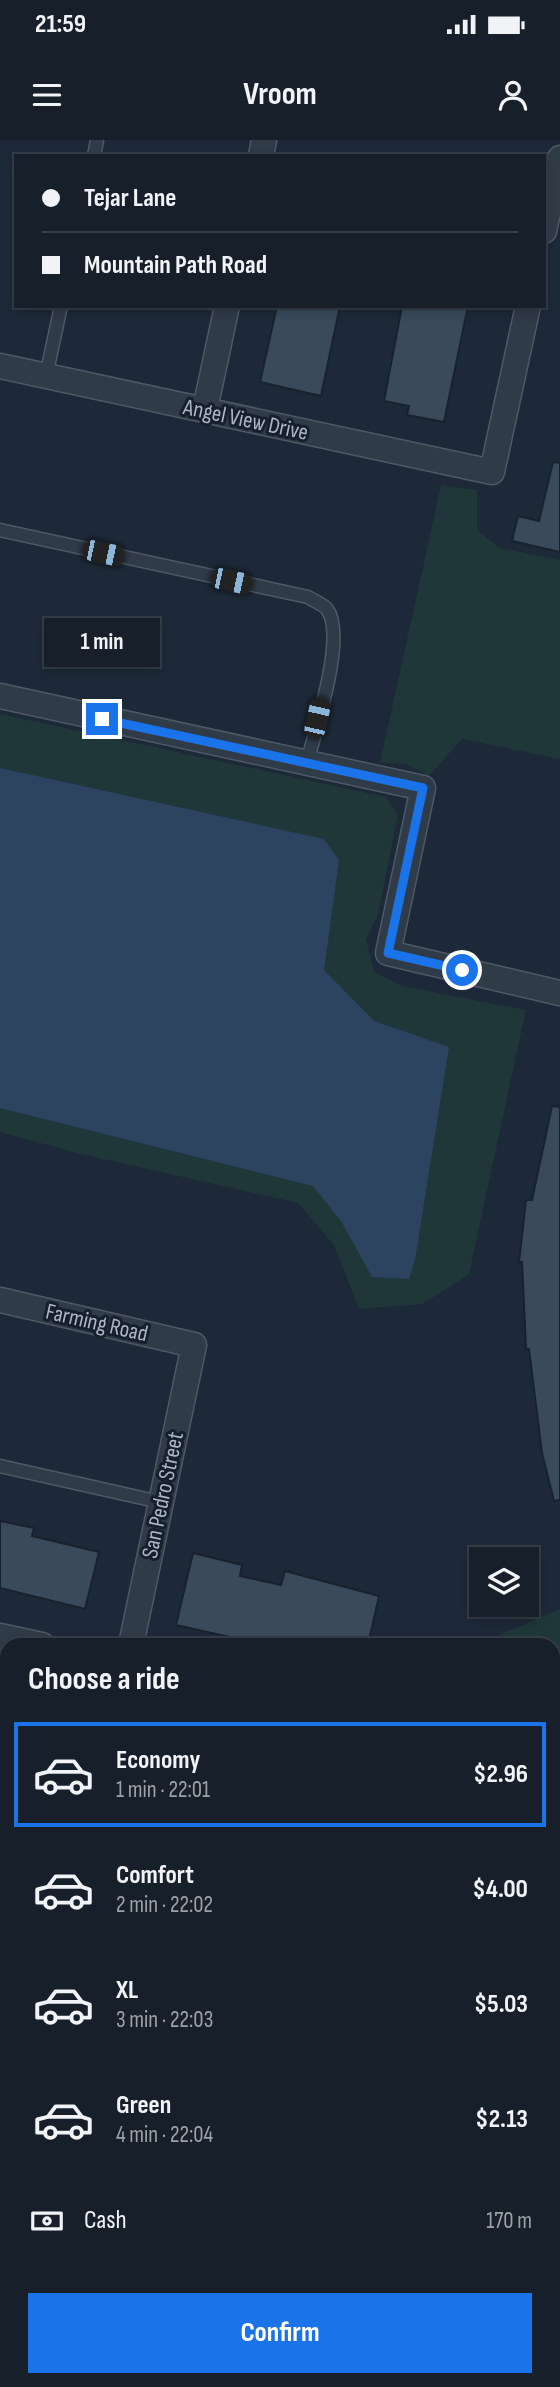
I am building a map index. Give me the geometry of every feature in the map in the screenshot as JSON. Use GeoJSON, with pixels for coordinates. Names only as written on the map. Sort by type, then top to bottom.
{"type":"FeatureCollection","features":[{"type":"Feature","properties":{"kind":"street"},"geometry":{"type":"LineString","coordinates":[[546,222],[560,158]]}},
{"type":"Feature","properties":{"kind":"street"},"geometry":{"type":"LineString","coordinates":[[205,410],[227,308]]}},
{"type":"Feature","properties":{"kind":"street","name":"Angel View Drive"},"geometry":{"type":"LineString","coordinates":[[0,366],[492,472],[528,308]]}},
{"type":"Feature","properties":{"kind":"street"},"geometry":{"type":"LineString","coordinates":[[0,696],[423,788],[388,953],[560,993]]}},
{"type":"Feature","properties":{"kind":"street","name":"Farming Road"},"geometry":{"type":"LineString","coordinates":[[0,1300],[194,1345]]}},
{"type":"Feature","properties":{"kind":"street","name":"San Pedro Street"},"geometry":{"type":"LineString","coordinates":[[132,1638],[194,1345]]}},
{"type":"Feature","properties":{"kind":"lane"},"geometry":{"type":"LineString","coordinates":[[46,376],[61,308]]}},
{"type":"Feature","properties":{"kind":"lane"},"geometry":{"type":"LineString","coordinates":[[0,530],[308,597],[326,608],[334,627],[332,651],[307,763]]}},
{"type":"Feature","properties":{"kind":"lane"},"geometry":{"type":"LineString","coordinates":[[0,1466],[160,1502]]}},
{"type":"Feature","properties":{"kind":"green space"},"geometry":{"type":"Polygon","coordinates":[[[441,485],[477,490],[477,530],[500,548],[560,560],[560,759],[462,739],[429,776],[406,764],[380,763],[441,485]]]}},
{"type":"Feature","properties":{"kind":"green space"},"geometry":{"type":"Polygon","coordinates":[[[0,714],[386,797],[398,814],[378,914],[366,940],[374,972],[402,986],[526,1010],[469,1274],[423,1304],[359,1309],[334,1245],[298,1203],[77,1153],[0,1132],[0,714]]]}},
{"type":"Feature","properties":{"kind":"green space"},"geometry":{"type":"Polygon","coordinates":[[[560,1609],[560,1638],[492,1638],[560,1609]]]}},
{"type":"Feature","properties":{"kind":"water"},"geometry":{"type":"Polygon","coordinates":[[[0,768],[324,839],[339,860],[324,970],[374,1021],[449,1047],[415,1260],[409,1279],[372,1277],[341,1221],[313,1186],[0,1108],[0,768]]]}},
{"type":"Feature","properties":{"kind":"building"},"geometry":{"type":"Polygon","coordinates":[[[277,308],[340,308],[321,396],[260,382],[277,308]]]}},
{"type":"Feature","properties":{"kind":"building"},"geometry":{"type":"Polygon","coordinates":[[[402,308],[468,308],[444,422],[407,415],[409,406],[384,401],[402,308]]]}},
{"type":"Feature","properties":{"kind":"building"},"geometry":{"type":"Polygon","coordinates":[[[553,462],[560,463],[560,552],[512,541],[518,516],[539,521],[553,462]]]}},
{"type":"Feature","properties":{"kind":"building"},"geometry":{"type":"Polygon","coordinates":[[[552,1106],[560,1107],[560,1500],[554,1501],[542,1453],[529,1349],[526,1349],[522,1262],[519,1262],[526,1200],[532,1200],[552,1106]]]}},
{"type":"Feature","properties":{"kind":"building"},"geometry":{"type":"Polygon","coordinates":[[[0,1521],[34,1528],[32,1536],[99,1552],[85,1609],[0,1588],[0,1521]]]}},
{"type":"Feature","properties":{"kind":"building"},"geometry":{"type":"Polygon","coordinates":[[[193,1553],[242,1565],[240,1576],[281,1585],[285,1571],[379,1596],[370,1638],[234,1638],[176,1625],[193,1553]]]}},
{"type":"Feature","properties":{"kind":"route"},"geometry":{"type":"LineString","coordinates":[[102,719],[423,788],[388,953],[462,970]]}}]}
